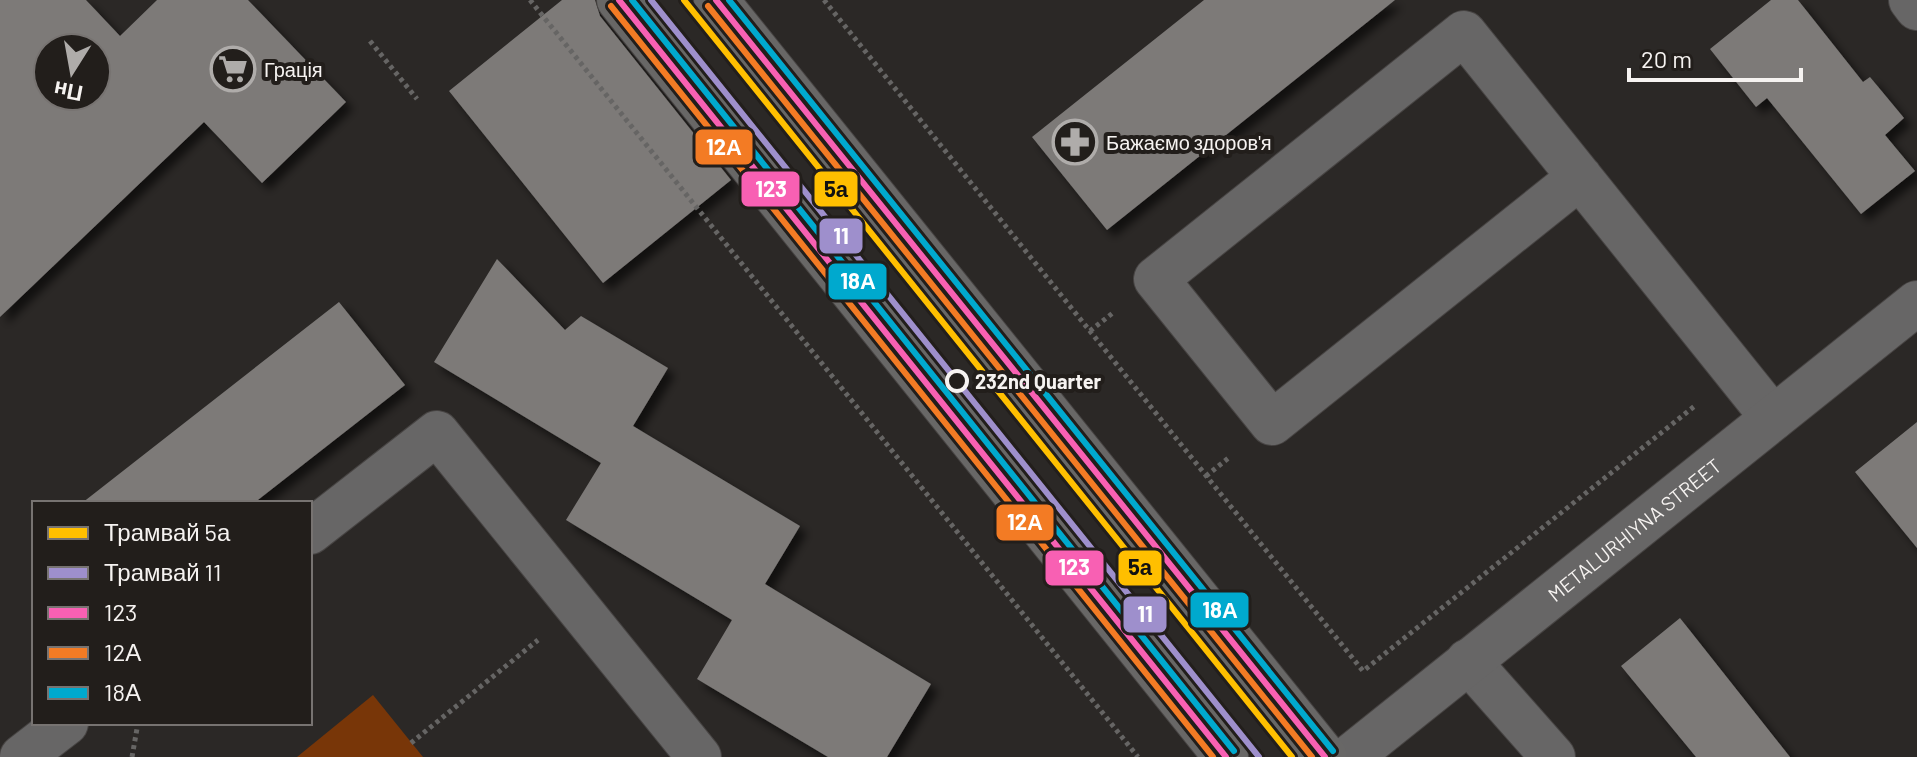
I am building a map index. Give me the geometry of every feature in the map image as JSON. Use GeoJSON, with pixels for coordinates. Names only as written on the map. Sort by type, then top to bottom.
{"type":"FeatureCollection","features":[{"type":"Feature","properties":{"kind":"main road"},"geometry":{"type":"LineString","coordinates":[[619,0],[1226,757]]}},
{"type":"Feature","properties":{"kind":"main road"},"geometry":{"type":"LineString","coordinates":[[716,0],[1325,757]]}},
{"type":"Feature","properties":{"kind":"street"},"geometry":{"type":"LineString","coordinates":[[1911,0],[1917,8]]}},
{"type":"Feature","properties":{"kind":"street"},"geometry":{"type":"LineString","coordinates":[[1580,177],[1272,423],[1156,279],[1464,33],[1580,177],[1737,372],[1773,418]]}},
{"type":"Feature","properties":{"kind":"street","name":"METALURHIYNA STREET"},"geometry":{"type":"LineString","coordinates":[[1350,757],[1917,303]]}},
{"type":"Feature","properties":{"kind":"street"},"geometry":{"type":"LineString","coordinates":[[312,530],[437,433],[699,757]]}},
{"type":"Feature","properties":{"kind":"street"},"geometry":{"type":"LineString","coordinates":[[1468,661],[1553,757]]}},
{"type":"Feature","properties":{"kind":"street"},"geometry":{"type":"LineString","coordinates":[[22,757],[63,725]]}},
{"type":"Feature","properties":{"kind":"path"},"geometry":{"type":"LineString","coordinates":[[530,0],[1138,757]]}},
{"type":"Feature","properties":{"kind":"path"},"geometry":{"type":"LineString","coordinates":[[824,0],[1363,671],[1737,372]]}},
{"type":"Feature","properties":{"kind":"path"},"geometry":{"type":"LineString","coordinates":[[370,41],[417,99]]}},
{"type":"Feature","properties":{"kind":"path"},"geometry":{"type":"LineString","coordinates":[[411,743],[579,608]]}},
{"type":"Feature","properties":{"kind":"path"},"geometry":{"type":"LineString","coordinates":[[132,757],[138,725]]}},
{"type":"Feature","properties":{"kind":"shaded area"},"geometry":{"type":"Polygon","coordinates":[[[373,695],[423,757],[297,757],[373,695]]]}},
{"type":"Feature","properties":{"kind":"building"},"geometry":{"type":"Polygon","coordinates":[[[0,0],[86,0],[120,36],[157,0],[248,0],[346,102],[262,183],[204,122],[0,317],[0,0]]]}},
{"type":"Feature","properties":{"kind":"building"},"geometry":{"type":"Polygon","coordinates":[[[562,0],[595,0],[600,16],[731,180],[603,283],[449,91],[562,0]]]}},
{"type":"Feature","properties":{"kind":"building"},"geometry":{"type":"Polygon","coordinates":[[[1204,0],[1395,0],[1107,230],[1032,137],[1204,0]]]}},
{"type":"Feature","properties":{"kind":"building"},"geometry":{"type":"Polygon","coordinates":[[[1771,0],[1798,0],[1863,82],[1870,77],[1904,118],[1885,135],[1915,171],[1861,214],[1767,98],[1756,107],[1710,49],[1771,0]]]}},
{"type":"Feature","properties":{"kind":"building"},"geometry":{"type":"Polygon","coordinates":[[[497,259],[565,330],[581,316],[668,368],[633,426],[800,526],[765,584],[931,684],[887,757],[828,757],[697,679],[732,620],[566,520],[601,463],[434,362],[497,259]]]}},
{"type":"Feature","properties":{"kind":"building"},"geometry":{"type":"Polygon","coordinates":[[[339,302],[405,385],[257,501],[85,501],[339,302]]]}},
{"type":"Feature","properties":{"kind":"building"},"geometry":{"type":"Polygon","coordinates":[[[1917,422],[1917,548],[1855,472],[1917,422]]]}},
{"type":"Feature","properties":{"kind":"building"},"geometry":{"type":"Polygon","coordinates":[[[1680,618],[1790,757],[1696,757],[1621,666],[1680,618]]]}},
{"type":"Feature","properties":{"kind":"tram line","name":"11"},"geometry":{"type":"LineString","coordinates":[[651,0],[1259,757]]}},
{"type":"Feature","properties":{"kind":"tram line","name":"5а"},"geometry":{"type":"LineString","coordinates":[[684,0],[1292,757]]}},
{"type":"Feature","properties":{"kind":"transit line","name":"123"},"geometry":{"type":"LineString","coordinates":[[619,0],[1226,757]]}},
{"type":"Feature","properties":{"kind":"transit line","name":"18А"},"geometry":{"type":"LineString","coordinates":[[632,0],[1234,751]]}},
{"type":"Feature","properties":{"kind":"transit line","name":"123"},"geometry":{"type":"LineString","coordinates":[[716,0],[1325,757]]}},
{"type":"Feature","properties":{"kind":"transit line","name":"18А"},"geometry":{"type":"LineString","coordinates":[[729,0],[1333,751]]}},
{"type":"Feature","properties":{"kind":"transit line","name":"12А"},"geometry":{"type":"LineString","coordinates":[[611,6],[1213,757]]}},
{"type":"Feature","properties":{"kind":"transit line","name":"12А"},"geometry":{"type":"LineString","coordinates":[[708,6],[1312,757]]}},
{"type":"Feature","properties":{"kind":"place","name":"Грація"},"geometry":{"type":"Point","coordinates":[233,69]}},
{"type":"Feature","properties":{"kind":"place","name":"Бажаємо здоров'я"},"geometry":{"type":"Point","coordinates":[1075,142]}},
{"type":"Feature","properties":{"kind":"place","name":"232nd Quarter"},"geometry":{"type":"Point","coordinates":[957,381]}}]}
